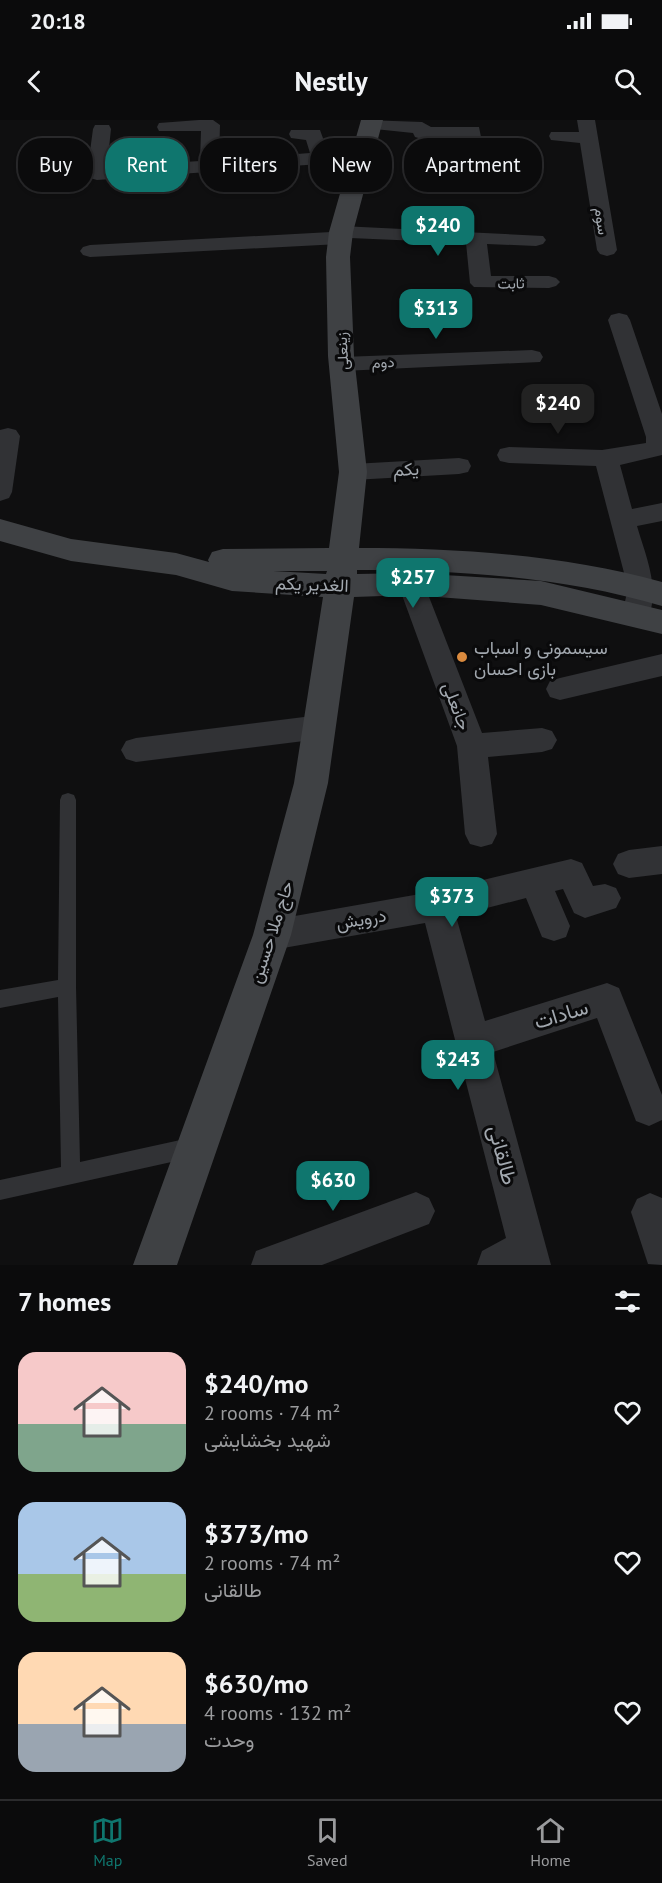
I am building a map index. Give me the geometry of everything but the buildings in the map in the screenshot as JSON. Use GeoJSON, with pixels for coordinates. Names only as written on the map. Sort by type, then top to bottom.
{"type":"FeatureCollection","features":[{"type":"Feature","properties":{"kind":"street"},"geometry":{"type":"LineString","coordinates":[[371,122],[422,129],[422,133],[472,130],[473,138]]}},
{"type":"Feature","properties":{"kind":"street","name":"زینعلی"},"geometry":{"type":"LineString","coordinates":[[367,138],[371,122]]}},
{"type":"Feature","properties":{"kind":"street"},"geometry":{"type":"LineString","coordinates":[[166,127],[211,125],[210,138]]}},
{"type":"Feature","properties":{"kind":"street"},"geometry":{"type":"LineString","coordinates":[[102,129],[97,174],[200,167]]}},
{"type":"Feature","properties":{"kind":"street"},"geometry":{"type":"LineString","coordinates":[[558,136],[587,129]]}},
{"type":"Feature","properties":{"kind":"street","name":"سوم"},"geometry":{"type":"LineString","coordinates":[[587,129],[607,250]]}},
{"type":"Feature","properties":{"kind":"street"},"geometry":{"type":"LineString","coordinates":[[446,132],[446,138]]}},
{"type":"Feature","properties":{"kind":"street"},"geometry":{"type":"LineString","coordinates":[[298,134],[313,134],[314,138]]}},
{"type":"Feature","properties":{"kind":"street","name":"زینعلی"},"geometry":{"type":"LineString","coordinates":[[341,572],[353,472],[342,364],[338,257],[352,192]]}},
{"type":"Feature","properties":{"kind":"street"},"geometry":{"type":"LineString","coordinates":[[90,251],[341,235],[536,240]]}},
{"type":"Feature","properties":{"kind":"street","name":"ثابت"},"geometry":{"type":"LineString","coordinates":[[476,240],[481,283],[549,282]]}},
{"type":"Feature","properties":{"kind":"street"},"geometry":{"type":"LineString","coordinates":[[509,455],[606,457],[645,454],[658,448],[658,437],[619,320]]}},
{"type":"Feature","properties":{"kind":"street","name":"دوم"},"geometry":{"type":"LineString","coordinates":[[342,364],[532,357]]}},
{"type":"Feature","properties":{"kind":"street"},"geometry":{"type":"LineString","coordinates":[[0,492],[8,436]]}},
{"type":"Feature","properties":{"kind":"street"},"geometry":{"type":"LineString","coordinates":[[606,457],[622,520],[650,605]]}},
{"type":"Feature","properties":{"kind":"street","name":"یکم"},"geometry":{"type":"LineString","coordinates":[[353,472],[459,466]]}},
{"type":"Feature","properties":{"kind":"street"},"geometry":{"type":"LineString","coordinates":[[622,520],[662,512]]}},
{"type":"Feature","properties":{"kind":"street","name":"الغدیر یکم"},"geometry":{"type":"LineString","coordinates":[[0,530],[71,550],[176,564],[232,580],[341,572],[411,584],[540,593],[650,605]]}},
{"type":"Feature","properties":{"kind":"street"},"geometry":{"type":"LineString","coordinates":[[341,572],[432,559],[542,570],[650,605]]}},
{"type":"Feature","properties":{"kind":"street","name":"حاج ملا حسین"},"geometry":{"type":"LineString","coordinates":[[155,1265],[272,935],[312,783],[341,572]]}},
{"type":"Feature","properties":{"kind":"street","name":"جانعلی"},"geometry":{"type":"LineString","coordinates":[[411,584],[472,746],[481,834]]}},
{"type":"Feature","properties":{"kind":"street"},"geometry":{"type":"LineString","coordinates":[[560,688],[662,665]]}},
{"type":"Feature","properties":{"kind":"street"},"geometry":{"type":"LineString","coordinates":[[136,750],[320,727]]}},
{"type":"Feature","properties":{"kind":"street"},"geometry":{"type":"LineString","coordinates":[[472,746],[542,740]]}},
{"type":"Feature","properties":{"kind":"street"},"geometry":{"type":"LineString","coordinates":[[629,864],[662,860]]}},
{"type":"Feature","properties":{"kind":"street","name":"درویش"},"geometry":{"type":"LineString","coordinates":[[272,935],[437,906],[571,873],[585,903],[605,898]]}},
{"type":"Feature","properties":{"kind":"street"},"geometry":{"type":"LineString","coordinates":[[535,881],[554,926]]}},
{"type":"Feature","properties":{"kind":"street","name":"طالقانی"},"geometry":{"type":"LineString","coordinates":[[437,906],[530,1255]]}},
{"type":"Feature","properties":{"kind":"street","name":"سادات"},"geometry":{"type":"LineString","coordinates":[[473,1042],[608,999],[648,1108]]}},
{"type":"Feature","properties":{"kind":"street"},"geometry":{"type":"LineString","coordinates":[[270,1265],[416,1211]]}},
{"type":"Feature","properties":{"kind":"street"},"geometry":{"type":"LineString","coordinates":[[650,1212],[662,1250]]}},
{"type":"Feature","properties":{"kind":"street"},"geometry":{"type":"LineString","coordinates":[[496,1265],[530,1255]]}},
{"type":"Feature","properties":{"kind":"lane"},"geometry":{"type":"LineString","coordinates":[[68,800],[67,987],[70,1175]]}},
{"type":"Feature","properties":{"kind":"lane"},"geometry":{"type":"LineString","coordinates":[[0,999],[67,987]]}},
{"type":"Feature","properties":{"kind":"lane"},"geometry":{"type":"LineString","coordinates":[[0,1190],[197,1146]]}},
{"type":"Feature","properties":{"kind":"place","name":"سیسمونی و اسباب بازی احسان"},"geometry":{"type":"Point","coordinates":[462,657]}}]}
